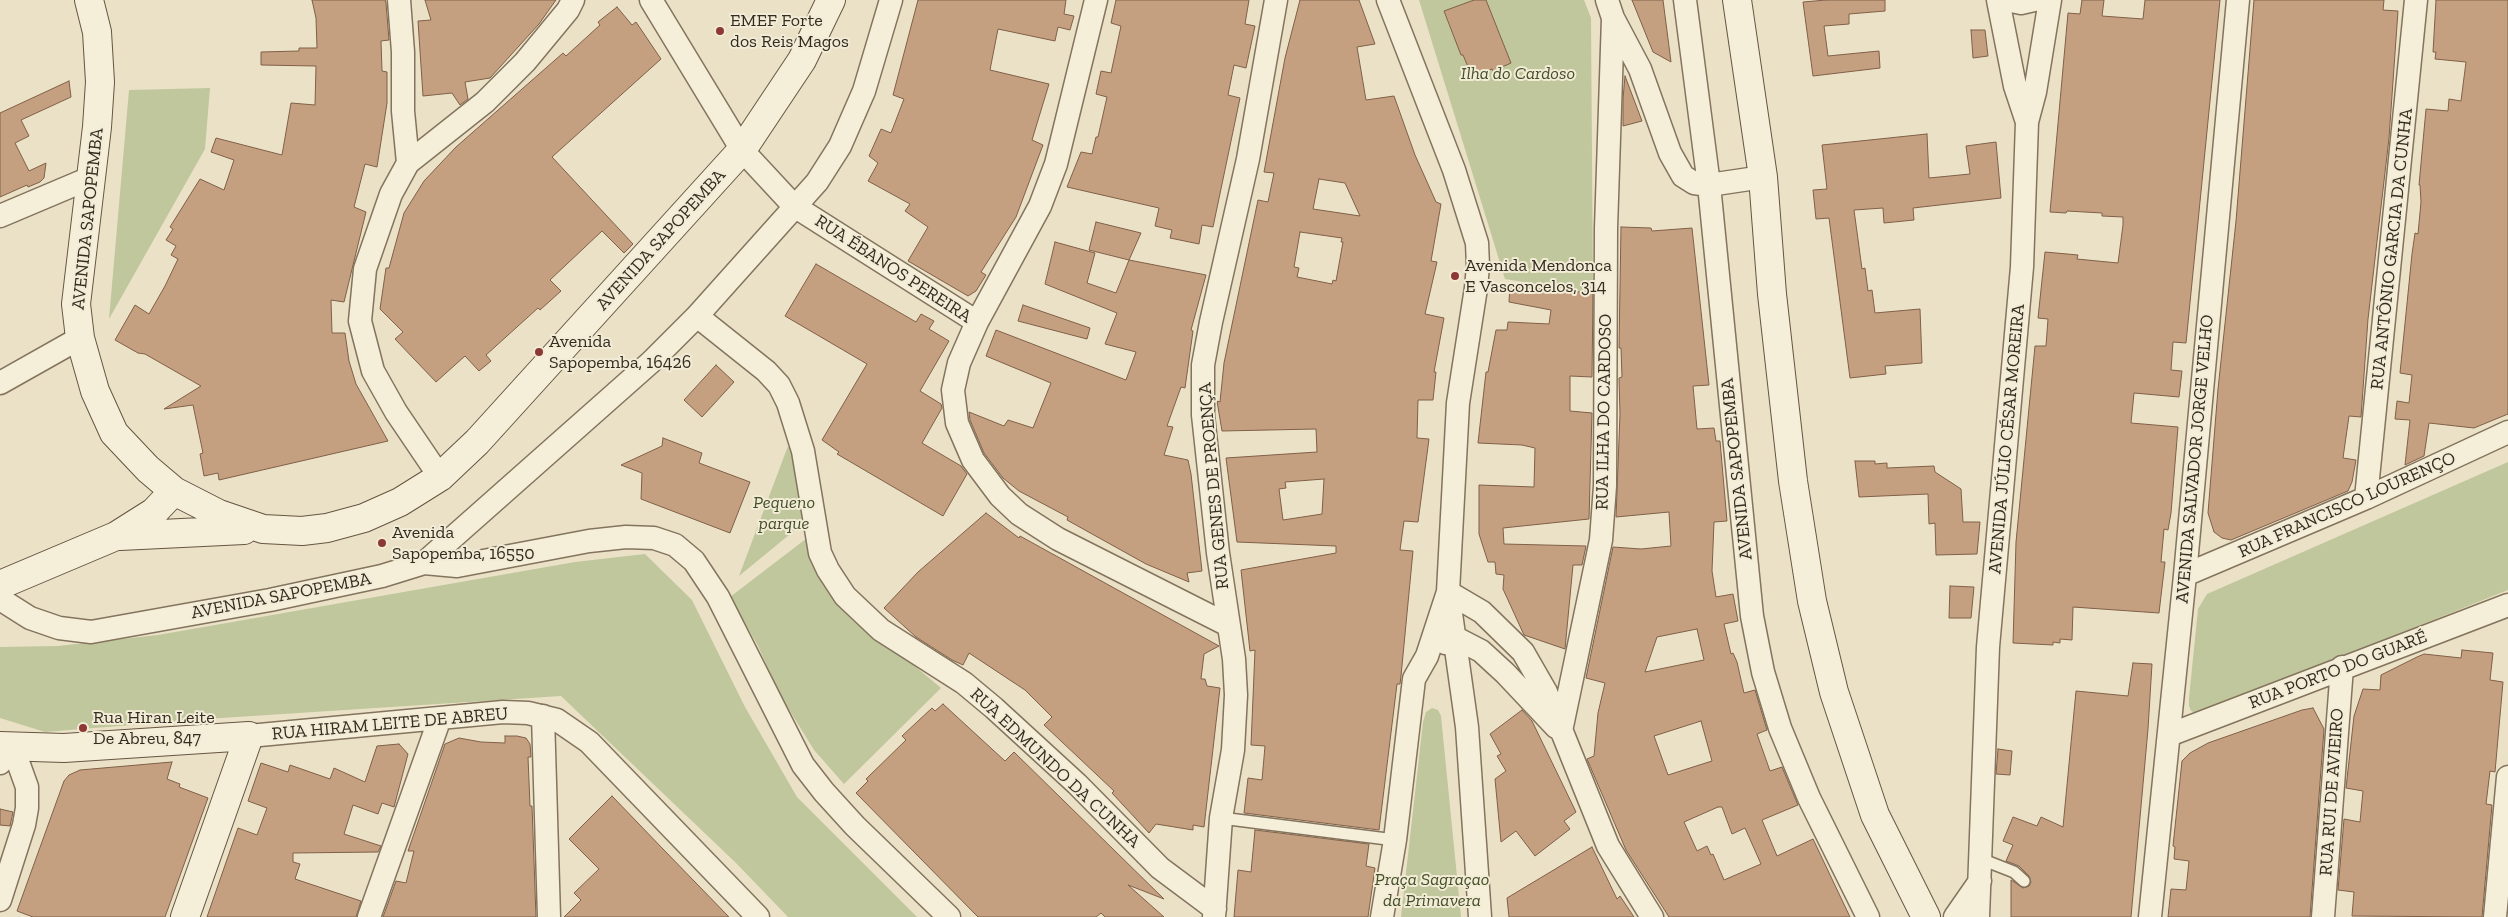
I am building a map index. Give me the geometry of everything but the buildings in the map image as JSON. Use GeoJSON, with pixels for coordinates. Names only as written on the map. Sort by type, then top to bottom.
{"type":"FeatureCollection","features":[{"type":"Feature","properties":{"kind":"main road","name":"AVENIDA SAPOPEMBA"},"geometry":{"type":"LineString","coordinates":[[89,0],[97,32],[100,82],[97,127],[76,304],[80,338],[95,391],[114,433],[148,469],[174,491],[219,514],[263,529],[302,531],[327,528],[364,518],[400,502],[440,477],[477,442],[742,150],[802,60],[832,0]]}},
{"type":"Feature","properties":{"kind":"main road"},"geometry":{"type":"LineString","coordinates":[[1737,0],[1763,178],[1772,294],[1791,462],[1812,601],[1834,692],[1875,815],[1926,917]]}},
{"type":"Feature","properties":{"kind":"main road"},"geometry":{"type":"LineString","coordinates":[[0,585],[116,536],[154,512],[174,491]]}},
{"type":"Feature","properties":{"kind":"main road"},"geometry":{"type":"LineString","coordinates":[[116,536],[263,529]]}},
{"type":"Feature","properties":{"kind":"main road"},"geometry":{"type":"LineString","coordinates":[[186,917],[249,736]]}},
{"type":"Feature","properties":{"kind":"main road","name":"RUA HIRAM LEITE DE ABREU"},"geometry":{"type":"LineString","coordinates":[[4,752],[249,736]]}},
{"type":"Feature","properties":{"kind":"street"},"geometry":{"type":"LineString","coordinates":[[399,0],[403,52],[403,110],[408,163]]}},
{"type":"Feature","properties":{"kind":"street"},"geometry":{"type":"LineString","coordinates":[[440,477],[396,412],[373,371],[360,321],[365,269],[391,194],[408,163],[485,102],[524,62],[568,10],[574,0]]}},
{"type":"Feature","properties":{"kind":"street","name":"RUA ÉBANOS PEREIRA"},"geometry":{"type":"LineString","coordinates":[[651,0],[742,150],[794,206],[977,322],[959,363],[953,390],[957,423],[974,460],[1000,496],[1019,514],[1058,539],[1228,626]]}},
{"type":"Feature","properties":{"kind":"street","name":"AVENIDA SAPOPEMBA"},"geometry":{"type":"LineString","coordinates":[[0,599],[30,618],[58,628],[90,632],[270,600],[382,576],[424,563],[613,396],[697,316],[817,182],[840,146],[864,91],[891,0]]}},
{"type":"Feature","properties":{"kind":"street"},"geometry":{"type":"LineString","coordinates":[[977,322],[1040,206],[1056,164],[1096,0]]}},
{"type":"Feature","properties":{"kind":"street","name":"RUA GENES DE PROENÇA"},"geometry":{"type":"LineString","coordinates":[[1214,913],[1221,818],[1233,750],[1236,695],[1234,659],[1228,626],[1203,415],[1203,365],[1210,322],[1248,159],[1276,0]]}},
{"type":"Feature","properties":{"kind":"street"},"geometry":{"type":"LineString","coordinates":[[1388,0],[1454,170],[1477,243],[1478,266],[1476,288],[1458,403],[1448,592],[1467,727],[1480,917]]}},
{"type":"Feature","properties":{"kind":"street","name":"AVENIDA SAPOPEMBA"},"geometry":{"type":"LineString","coordinates":[[1685,0],[1709,185],[1752,616],[1763,672],[1780,728],[1809,798],[1868,917]]}},
{"type":"Feature","properties":{"kind":"street"},"geometry":{"type":"LineString","coordinates":[[1998,0],[2015,86],[2027,122]]}},
{"type":"Feature","properties":{"kind":"street"},"geometry":{"type":"LineString","coordinates":[[2007,0],[2020,3],[2034,0]]}},
{"type":"Feature","properties":{"kind":"street","name":"AVENIDA JÚLIO CÉSAR MOREIRA"},"geometry":{"type":"LineString","coordinates":[[1978,917],[1988,647],[2022,266],[2027,122],[2036,92],[2050,0]]}},
{"type":"Feature","properties":{"kind":"street","name":"AVENIDA SALVADOR JORGE VELHO"},"geometry":{"type":"LineString","coordinates":[[2150,917],[2185,575],[2238,0]]}},
{"type":"Feature","properties":{"kind":"street","name":"RUA ANTÔNIO GARCIA DA CUNHA"},"geometry":{"type":"LineString","coordinates":[[2366,498],[2416,0]]}},
{"type":"Feature","properties":{"kind":"street"},"geometry":{"type":"LineString","coordinates":[[1610,9],[1640,69],[1670,153],[1683,176],[1694,183],[1709,185],[1763,178]]}},
{"type":"Feature","properties":{"kind":"street","name":"RUA ILHA DO CARDOSO"},"geometry":{"type":"LineString","coordinates":[[1560,731],[1601,540],[1605,495],[1606,228],[1610,9]]}},
{"type":"Feature","properties":{"kind":"street"},"geometry":{"type":"LineString","coordinates":[[0,216],[90,178]]}},
{"type":"Feature","properties":{"kind":"street","name":"RUA EDMUNDO DA CUNHA"},"geometry":{"type":"LineString","coordinates":[[697,316],[766,371],[779,386],[788,402],[802,451],[820,553],[828,570],[845,596],[882,630],[964,683],[994,708],[1078,784],[1160,868],[1214,913]]}},
{"type":"Feature","properties":{"kind":"street"},"geometry":{"type":"LineString","coordinates":[[0,383],[80,338]]}},
{"type":"Feature","properties":{"kind":"street","name":"RUA FRANCISCO LOURENÇO"},"geometry":{"type":"LineString","coordinates":[[2185,575],[2366,498],[2508,432]]}},
{"type":"Feature","properties":{"kind":"street"},"geometry":{"type":"LineString","coordinates":[[424,563],[457,566],[589,541],[626,537],[654,538],[675,545],[694,561],[718,597],[803,765],[855,826],[949,917]]}},
{"type":"Feature","properties":{"kind":"street"},"geometry":{"type":"LineString","coordinates":[[1382,917],[1395,840],[1414,679],[1427,656],[1448,592]]}},
{"type":"Feature","properties":{"kind":"street"},"geometry":{"type":"LineString","coordinates":[[1448,592],[1482,612],[1523,652],[1546,692],[1560,731],[1608,846],[1652,917]]}},
{"type":"Feature","properties":{"kind":"street","name":"RUA PORTO DO GUARÉ"},"geometry":{"type":"LineString","coordinates":[[2169,735],[2508,604]]}},
{"type":"Feature","properties":{"kind":"street"},"geometry":{"type":"LineString","coordinates":[[1454,637],[1481,651],[1505,673],[1560,731]]}},
{"type":"Feature","properties":{"kind":"street"},"geometry":{"type":"LineString","coordinates":[[1427,656],[1454,637]]}},
{"type":"Feature","properties":{"kind":"street","name":"RUA RUI DE AVIEIRO"},"geometry":{"type":"LineString","coordinates":[[2323,917],[2342,667]]}},
{"type":"Feature","properties":{"kind":"street","name":"RUA HIRAM LEITE DE ABREU"},"geometry":{"type":"LineString","coordinates":[[249,736],[504,712],[543,716],[571,728],[589,742],[758,917]]}},
{"type":"Feature","properties":{"kind":"street"},"geometry":{"type":"LineString","coordinates":[[543,716],[549,917]]}},
{"type":"Feature","properties":{"kind":"street"},"geometry":{"type":"LineString","coordinates":[[369,917],[440,718]]}},
{"type":"Feature","properties":{"kind":"street"},"geometry":{"type":"LineString","coordinates":[[0,900],[24,825],[27,808],[27,787],[4,752]]}},
{"type":"Feature","properties":{"kind":"street"},"geometry":{"type":"LineString","coordinates":[[2495,917],[2508,777]]}},
{"type":"Feature","properties":{"kind":"street"},"geometry":{"type":"LineString","coordinates":[[1955,917],[1981,870]]}},
{"type":"Feature","properties":{"kind":"lane"},"geometry":{"type":"LineString","coordinates":[[1221,818],[1395,840]]}},
{"type":"Feature","properties":{"kind":"lane"},"geometry":{"type":"LineString","coordinates":[[1981,870],[2014,872],[2024,880]]}},
{"type":"Feature","properties":{"kind":"green space","name":"Ilha do Cardoso"},"geometry":{"type":"Polygon","coordinates":[[[1419,0],[1584,0],[1591,18],[1593,293],[1505,279],[1419,0]]]}},
{"type":"Feature","properties":{"kind":"green space"},"geometry":{"type":"Polygon","coordinates":[[[210,88],[205,149],[109,319],[129,90],[210,88]]]}},
{"type":"Feature","properties":{"kind":"green space","name":"Pequeno parque"},"geometry":{"type":"Polygon","coordinates":[[[788,446],[794,461],[806,521],[739,576],[788,446]]]}},
{"type":"Feature","properties":{"kind":"green space"},"geometry":{"type":"Polygon","coordinates":[[[2508,462],[2508,590],[2249,694],[2196,713],[2191,711],[2189,698],[2198,609],[2207,594],[2508,462]]]}},
{"type":"Feature","properties":{"kind":"green space"},"geometry":{"type":"Polygon","coordinates":[[[811,535],[849,611],[941,688],[844,784],[814,750],[780,695],[758,646],[730,597],[811,535]]]}},
{"type":"Feature","properties":{"kind":"green space"},"geometry":{"type":"Polygon","coordinates":[[[645,554],[692,600],[745,707],[797,797],[917,917],[788,917],[736,863],[561,696],[206,719],[45,732],[0,718],[0,647],[58,646],[158,635],[575,562],[645,554]]]}},
{"type":"Feature","properties":{"kind":"green space","name":"Praça Sagraçao da Primavera"},"geometry":{"type":"Polygon","coordinates":[[[1432,708],[1438,710],[1441,716],[1461,917],[1401,917],[1423,722],[1426,712],[1432,708]]]}},
{"type":"Feature","properties":{"kind":"place","name":"EMEF Forte dos Reis Magos"},"geometry":{"type":"Point","coordinates":[720,31]}},
{"type":"Feature","properties":{"kind":"place","name":"Avenida Mendonca E Vasconcelos, 314"},"geometry":{"type":"Point","coordinates":[1455,276]}},
{"type":"Feature","properties":{"kind":"place","name":"Avenida Sapopemba, 16426"},"geometry":{"type":"Point","coordinates":[539,352]}},
{"type":"Feature","properties":{"kind":"place","name":"Avenida Sapopemba, 16550"},"geometry":{"type":"Point","coordinates":[382,543]}},
{"type":"Feature","properties":{"kind":"place","name":"Rua Hiran Leite De Abreu, 847"},"geometry":{"type":"Point","coordinates":[83,728]}}]}
